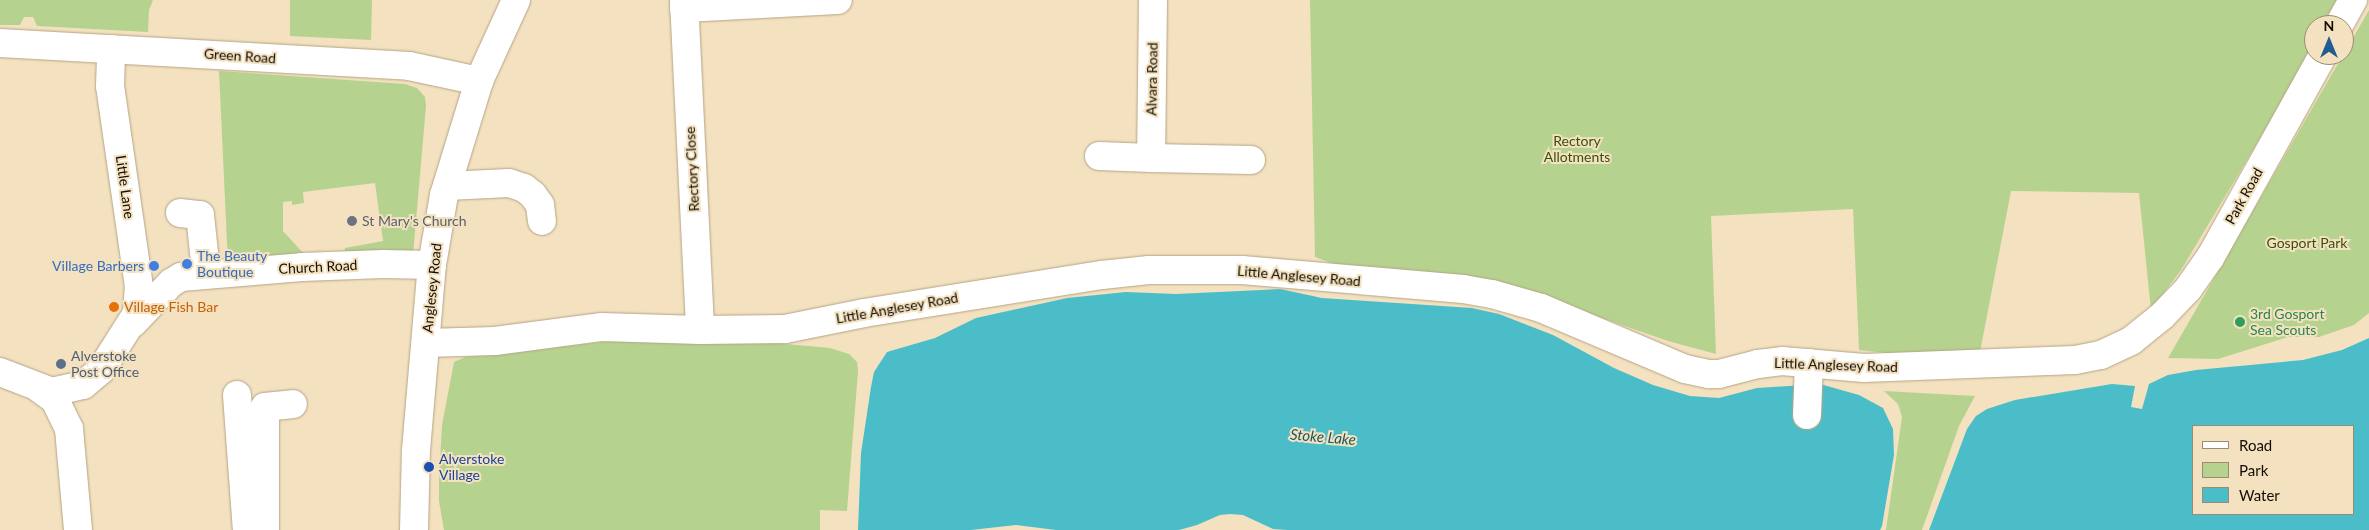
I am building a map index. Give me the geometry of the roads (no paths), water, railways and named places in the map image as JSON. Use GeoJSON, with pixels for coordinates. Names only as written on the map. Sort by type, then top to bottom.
{"type":"FeatureCollection","features":[{"type":"Feature","properties":{"kind":"street","name":"Anglesey Road"},"geometry":{"type":"LineString","coordinates":[[414,530],[416,450],[432,265],[447,186],[479,81],[516,0]]}},
{"type":"Feature","properties":{"kind":"street","name":"Rectory Close"},"geometry":{"type":"LineString","coordinates":[[700,330],[684,4],[838,0]]}},
{"type":"Feature","properties":{"kind":"street","name":"Alvara Road"},"geometry":{"type":"LineString","coordinates":[[1151,158],[1153,0]]}},
{"type":"Feature","properties":{"kind":"street"},"geometry":{"type":"LineString","coordinates":[[2345,15],[2353,0]]}},
{"type":"Feature","properties":{"kind":"street","name":"Green Road"},"geometry":{"type":"LineString","coordinates":[[0,43],[409,66],[479,81]]}},
{"type":"Feature","properties":{"kind":"street","name":"Little Lane"},"geometry":{"type":"LineString","coordinates":[[111,49],[110,86],[139,287],[139,304],[132,324]]}},
{"type":"Feature","properties":{"kind":"street","name":"Park Road"},"geometry":{"type":"LineString","coordinates":[[2150,326],[2180,299],[2203,269],[2317,65]]}},
{"type":"Feature","properties":{"kind":"street"},"geometry":{"type":"LineString","coordinates":[[1099,156],[1251,160]]}},
{"type":"Feature","properties":{"kind":"street"},"geometry":{"type":"LineString","coordinates":[[447,186],[509,183],[524,188],[533,195],[540,205],[542,221]]}},
{"type":"Feature","properties":{"kind":"street"},"geometry":{"type":"LineString","coordinates":[[180,213],[200,215],[205,265]]}},
{"type":"Feature","properties":{"kind":"street","name":"Church Road"},"geometry":{"type":"LineString","coordinates":[[139,287],[175,280],[187,276],[205,265],[302,267],[432,265]]}},
{"type":"Feature","properties":{"kind":"street","name":"Little Anglesey Road"},"geometry":{"type":"LineString","coordinates":[[426,343],[495,341],[602,327],[700,330],[785,329],[864,313],[1133,271],[1258,271],[1492,294],[1541,308],[1699,373],[1719,374],[1772,362],[1864,368],[2057,363],[2088,358],[2114,350],[2132,341],[2150,326]]}},
{"type":"Feature","properties":{"kind":"street"},"geometry":{"type":"LineString","coordinates":[[72,443],[77,415],[101,370],[132,324],[175,280]]}},
{"type":"Feature","properties":{"kind":"street"},"geometry":{"type":"LineString","coordinates":[[1807,414],[1809,363]]}},
{"type":"Feature","properties":{"kind":"street"},"geometry":{"type":"LineString","coordinates":[[40,389],[57,392],[74,388],[89,381],[101,370]]}},
{"type":"Feature","properties":{"kind":"street"},"geometry":{"type":"LineString","coordinates":[[0,372],[40,389],[53,397],[67,421],[72,443],[78,530]]}},
{"type":"Feature","properties":{"kind":"street"},"geometry":{"type":"LineString","coordinates":[[237,395],[247,530]]}},
{"type":"Feature","properties":{"kind":"street"},"geometry":{"type":"LineString","coordinates":[[265,530],[265,407],[293,404]]}},
{"type":"Feature","properties":{"kind":"water","name":"Stoke Lake"},"geometry":{"type":"Polygon","coordinates":[[[1280,289],[1322,298],[1472,308],[1499,314],[1553,335],[1614,368],[1653,385],[1690,396],[1719,398],[1757,388],[1820,384],[1859,395],[1883,408],[1893,429],[1894,455],[1882,526],[1880,530],[1288,530],[1273,529],[1243,515],[1230,514],[1220,515],[1179,530],[1056,530],[1016,525],[971,530],[858,530],[861,453],[871,387],[874,372],[887,352],[935,338],[976,318],[1067,298],[1126,292],[1176,294],[1280,289]]]}},
{"type":"Feature","properties":{"kind":"water"},"geometry":{"type":"Polygon","coordinates":[[[2369,338],[2369,530],[1929,530],[1967,429],[1976,416],[1987,409],[2015,400],[2112,384],[2135,386],[2131,407],[2142,409],[2149,384],[2168,375],[2196,370],[2303,360],[2342,350],[2369,338]]]}},
{"type":"Feature","properties":{"kind":"place","name":"St Mary's Church"},"geometry":{"type":"Point","coordinates":[352,221]}},
{"type":"Feature","properties":{"kind":"place","name":"The Beauty Boutique"},"geometry":{"type":"Point","coordinates":[187,264]}},
{"type":"Feature","properties":{"kind":"place","name":"Village Barbers"},"geometry":{"type":"Point","coordinates":[154,266]}},
{"type":"Feature","properties":{"kind":"place","name":"Village Fish Bar"},"geometry":{"type":"Point","coordinates":[114,307]}},
{"type":"Feature","properties":{"kind":"place","name":"3rd Gosport Sea Scouts"},"geometry":{"type":"Point","coordinates":[2240,322]}},
{"type":"Feature","properties":{"kind":"place","name":"Alverstoke Post Office"},"geometry":{"type":"Point","coordinates":[61,364]}},
{"type":"Feature","properties":{"kind":"place","name":"Alverstoke Village"},"geometry":{"type":"Point","coordinates":[429,467]}},
{"type":"Feature","properties":{"kind":"park label","name":"Rectory Allotments"},"geometry":{"type":"Point","coordinates":[1577,150]}},
{"type":"Feature","properties":{"kind":"park label","name":"Gosport Park"},"geometry":{"type":"Point","coordinates":[2307,243]}}]}
